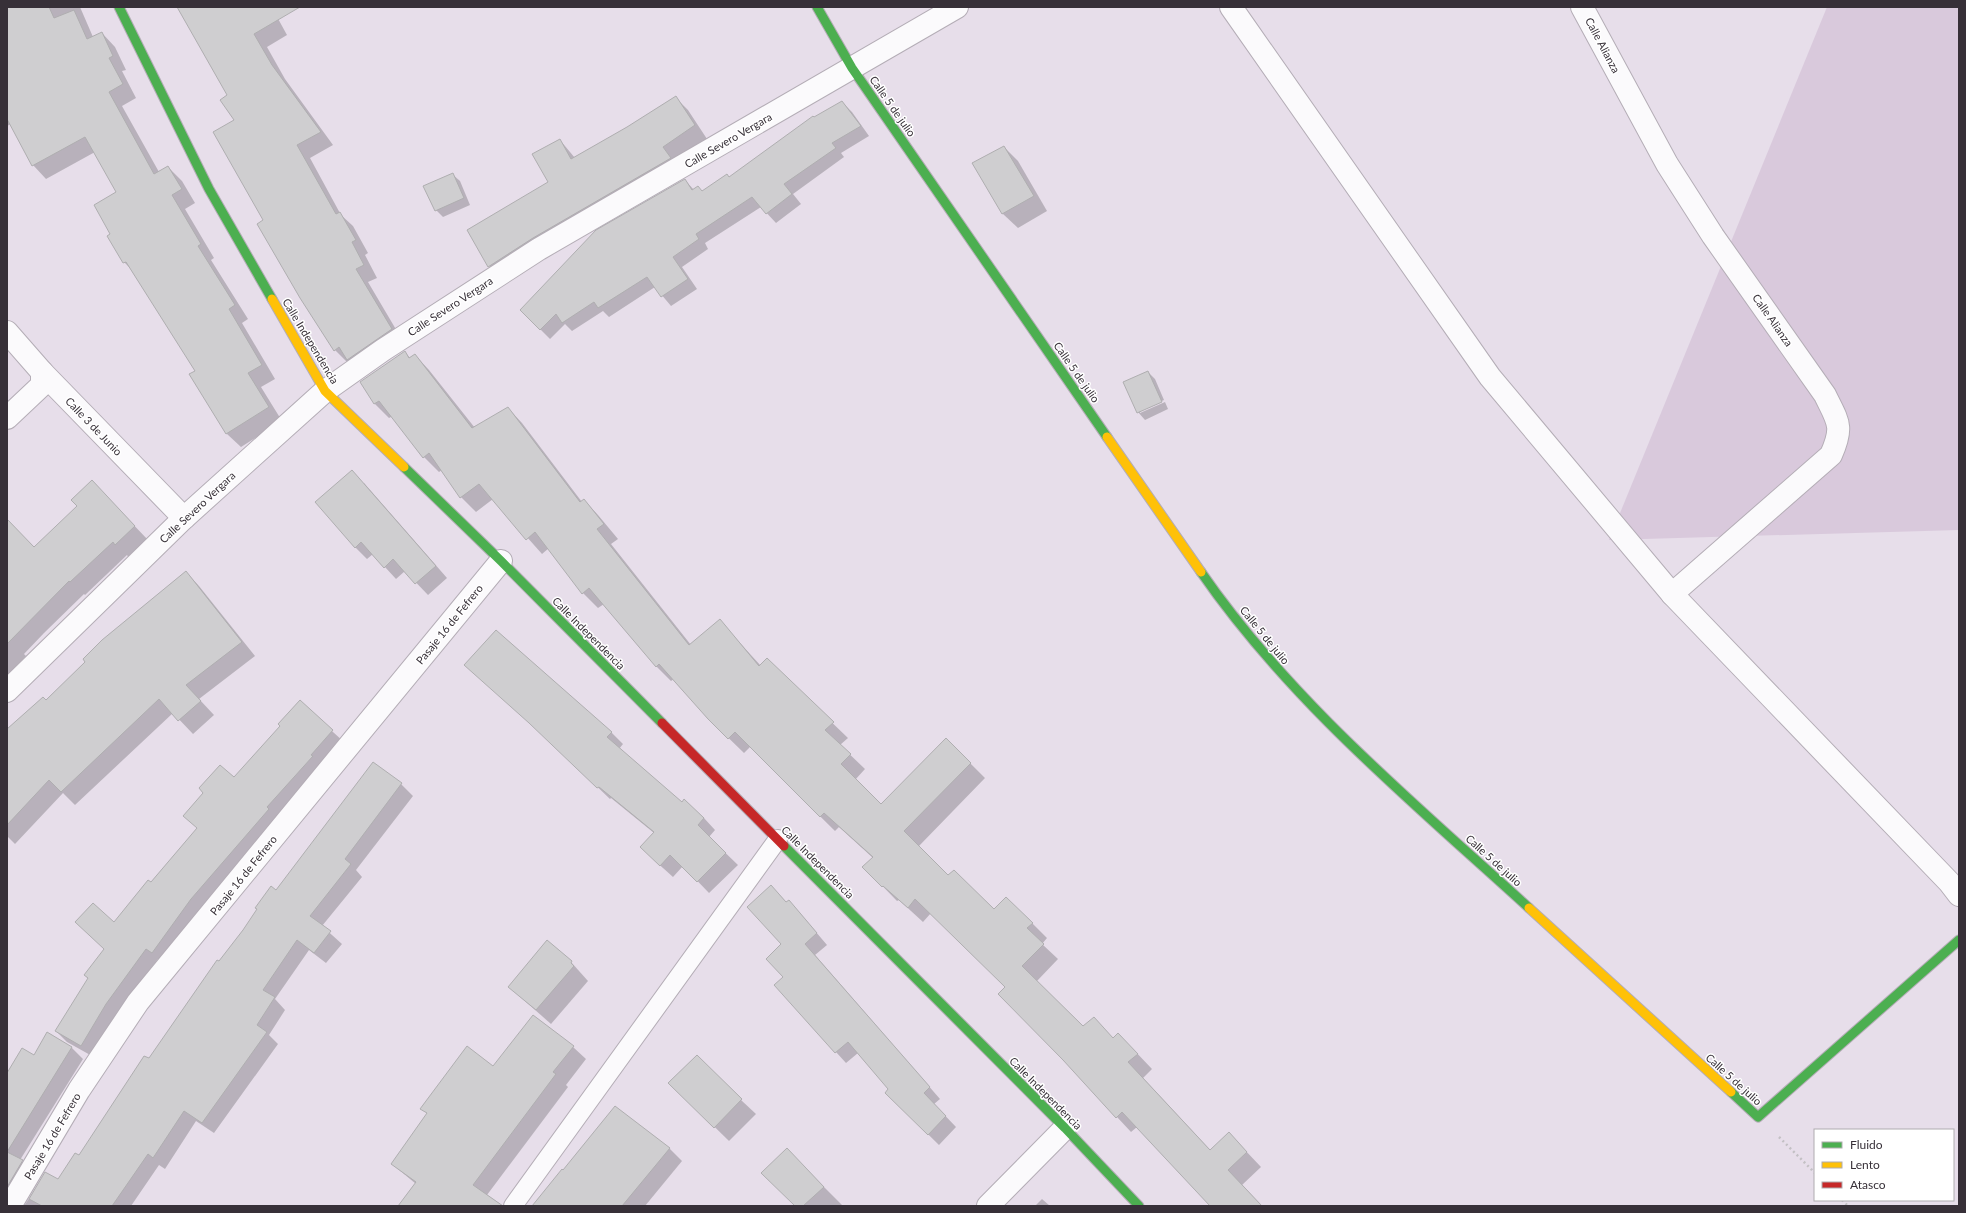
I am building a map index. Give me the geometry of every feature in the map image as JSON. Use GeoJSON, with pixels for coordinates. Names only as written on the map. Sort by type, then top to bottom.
{"type":"FeatureCollection","features":[{"type":"Feature","properties":{"kind":"street","name":"Calle Independencia"},"geometry":{"type":"LineString","coordinates":[[119,7],[209,189],[325,391],[501,561],[1065,1128],[1139,1206]]}},
{"type":"Feature","properties":{"kind":"street","name":"Calle 5 de julio"},"geometry":{"type":"LineString","coordinates":[[817,7],[852,68],[1212,588],[1281,673],[1343,738],[1758,1117]]}},
{"type":"Feature","properties":{"kind":"street","name":"Calle Severo Vergara"},"geometry":{"type":"LineString","coordinates":[[7,691],[184,518],[325,391],[383,350],[539,249],[957,7]]}},
{"type":"Feature","properties":{"kind":"street"},"geometry":{"type":"LineString","coordinates":[[1231,7],[1490,377],[1672,594],[1949,882],[1959,895]]}},
{"type":"Feature","properties":{"kind":"street","name":"Calle Alianza"},"geometry":{"type":"LineString","coordinates":[[1582,7],[1667,164],[1714,236],[1825,395],[1838,421],[1839,438],[1832,455],[1672,594]]}},
{"type":"Feature","properties":{"kind":"street","name":"Calle 3 de Junio"},"geometry":{"type":"LineString","coordinates":[[7,332],[42,372],[184,518]]}},
{"type":"Feature","properties":{"kind":"street"},"geometry":{"type":"LineString","coordinates":[[7,418],[42,385],[42,372]]}},
{"type":"Feature","properties":{"kind":"street","name":"Pasaje 16 de Fefrero"},"geometry":{"type":"LineString","coordinates":[[10,1206],[79,1090],[138,1002],[501,561]]}},
{"type":"Feature","properties":{"kind":"street"},"geometry":{"type":"LineString","coordinates":[[1758,1117],[1959,939]]}},
{"type":"Feature","properties":{"kind":"street"},"geometry":{"type":"LineString","coordinates":[[988,1206],[1065,1128]]}},
{"type":"Feature","properties":{"kind":"lane"},"geometry":{"type":"LineString","coordinates":[[512,1206],[778,839]]}},
{"type":"Feature","properties":{"kind":"path","name":"Calle 5 de julio"},"geometry":{"type":"LineString","coordinates":[[1758,1117],[1814,1172]]}},
{"type":"Feature","properties":{"kind":"shaded area"},"geometry":{"type":"Polygon","coordinates":[[[1827,7],[1959,7],[1959,530],[1609,540],[1827,7]]]}},
{"type":"Feature","properties":{"kind":"building"},"geometry":{"type":"Polygon","coordinates":[[[7,7],[49,7],[54,18],[74,10],[87,39],[102,32],[113,56],[109,58],[123,84],[109,92],[154,174],[168,166],[182,189],[172,195],[201,244],[198,246],[235,305],[229,309],[262,365],[248,373],[269,407],[226,434],[189,374],[195,371],[126,262],[123,263],[107,236],[110,234],[94,205],[116,192],[85,137],[32,166],[7,119],[7,7]]]}},
{"type":"Feature","properties":{"kind":"building"},"geometry":{"type":"Polygon","coordinates":[[[177,7],[300,7],[254,34],[272,65],[321,132],[297,145],[336,214],[340,212],[356,240],[352,242],[364,265],[356,269],[392,329],[347,360],[339,347],[334,351],[300,298],[257,224],[263,220],[213,132],[234,120],[220,100],[227,95],[177,7]]]}},
{"type":"Feature","properties":{"kind":"building"},"geometry":{"type":"Polygon","coordinates":[[[676,96],[695,125],[663,147],[671,158],[533,238],[488,267],[467,230],[548,182],[532,154],[560,139],[571,159],[627,127],[676,96]]]}},
{"type":"Feature","properties":{"kind":"building"},"geometry":{"type":"Polygon","coordinates":[[[842,101],[861,126],[832,143],[836,148],[784,184],[792,194],[766,214],[752,197],[696,234],[699,239],[673,257],[688,279],[661,297],[647,277],[598,308],[594,302],[562,323],[556,314],[540,330],[520,310],[596,230],[685,179],[692,190],[698,186],[702,191],[727,174],[729,177],[813,116],[814,117],[842,101]]]}},
{"type":"Feature","properties":{"kind":"building"},"geometry":{"type":"Polygon","coordinates":[[[1004,146],[1034,196],[1002,214],[972,163],[1004,146]]]}},
{"type":"Feature","properties":{"kind":"building"},"geometry":{"type":"Polygon","coordinates":[[[453,173],[464,198],[435,211],[423,186],[453,173]]]}},
{"type":"Feature","properties":{"kind":"building"},"geometry":{"type":"Polygon","coordinates":[[[405,351],[409,358],[415,354],[472,428],[508,407],[580,502],[584,499],[604,524],[597,529],[689,645],[720,619],[759,666],[767,658],[834,722],[825,730],[851,754],[841,764],[881,804],[946,738],[971,763],[904,831],[948,875],[954,870],[994,909],[1006,897],[1033,923],[1027,928],[1044,944],[1022,966],[1083,1026],[1094,1017],[1113,1038],[1118,1033],[1138,1054],[1128,1062],[1210,1150],[1229,1132],[1247,1152],[1228,1170],[1262,1206],[1210,1206],[1122,1112],[1116,1118],[1063,1060],[998,994],[1005,987],[915,899],[908,908],[883,886],[882,887],[862,867],[873,857],[824,813],[820,817],[735,732],[728,739],[659,664],[656,667],[589,588],[582,594],[535,532],[526,540],[479,484],[460,498],[429,453],[423,458],[379,401],[374,404],[360,382],[405,351]]]}},
{"type":"Feature","properties":{"kind":"building"},"geometry":{"type":"Polygon","coordinates":[[[1148,371],[1162,402],[1137,413],[1123,382],[1148,371]]]}},
{"type":"Feature","properties":{"kind":"building"},"geometry":{"type":"Polygon","coordinates":[[[352,470],[436,566],[415,584],[393,559],[384,568],[361,542],[355,548],[315,502],[352,470]]]}},
{"type":"Feature","properties":{"kind":"building"},"geometry":{"type":"Polygon","coordinates":[[[92,480],[135,526],[115,545],[113,542],[70,582],[69,581],[7,644],[7,519],[34,547],[77,506],[71,500],[92,480]]]}},
{"type":"Feature","properties":{"kind":"building"},"geometry":{"type":"Polygon","coordinates":[[[186,571],[242,642],[186,685],[201,701],[178,721],[159,699],[61,792],[49,780],[7,825],[7,729],[43,697],[46,700],[85,662],[83,659],[102,640],[186,571]]]}},
{"type":"Feature","properties":{"kind":"building"},"geometry":{"type":"Polygon","coordinates":[[[496,630],[612,732],[607,737],[682,802],[684,799],[704,818],[698,825],[726,853],[697,882],[670,855],[660,866],[640,847],[654,832],[599,787],[597,788],[529,723],[464,665],[496,630]]]}},
{"type":"Feature","properties":{"kind":"building"},"geometry":{"type":"Polygon","coordinates":[[[300,700],[333,730],[311,755],[313,756],[267,807],[269,809],[191,899],[152,953],[146,949],[106,1004],[81,1046],[55,1031],[88,978],[84,975],[104,949],[75,922],[93,903],[114,922],[148,880],[151,882],[197,828],[183,816],[203,793],[199,788],[220,765],[234,777],[280,726],[278,724],[300,700]]]}},
{"type":"Feature","properties":{"kind":"building"},"geometry":{"type":"Polygon","coordinates":[[[373,762],[402,783],[345,859],[351,864],[310,916],[331,931],[314,953],[297,940],[263,990],[275,997],[257,1025],[267,1032],[202,1123],[184,1111],[153,1158],[148,1154],[112,1206],[42,1206],[29,1199],[45,1172],[58,1179],[75,1153],[79,1155],[144,1056],[149,1058],[217,960],[219,961],[243,930],[257,909],[255,908],[271,886],[276,890],[373,762]]]}},
{"type":"Feature","properties":{"kind":"building"},"geometry":{"type":"Polygon","coordinates":[[[771,885],[786,902],[789,900],[817,933],[805,944],[930,1087],[924,1093],[946,1116],[928,1135],[885,1093],[888,1089],[848,1042],[835,1053],[774,985],[783,977],[766,959],[781,944],[747,907],[771,885]]]}},
{"type":"Feature","properties":{"kind":"building"},"geometry":{"type":"Polygon","coordinates":[[[547,940],[572,961],[571,963],[574,966],[536,1010],[508,987],[547,940]]]}},
{"type":"Feature","properties":{"kind":"building"},"geometry":{"type":"Polygon","coordinates":[[[533,1015],[574,1046],[553,1072],[556,1074],[473,1185],[503,1206],[398,1206],[416,1182],[391,1164],[427,1113],[420,1109],[467,1046],[493,1066],[533,1015]]]}},
{"type":"Feature","properties":{"kind":"building"},"geometry":{"type":"Polygon","coordinates":[[[47,1032],[72,1047],[7,1152],[7,1073],[22,1048],[34,1055],[47,1032]]]}},
{"type":"Feature","properties":{"kind":"building"},"geometry":{"type":"Polygon","coordinates":[[[697,1055],[742,1099],[714,1128],[668,1083],[697,1055]]]}},
{"type":"Feature","properties":{"kind":"building"},"geometry":{"type":"Polygon","coordinates":[[[615,1106],[670,1148],[622,1206],[532,1206],[562,1169],[563,1170],[615,1106]]]}},
{"type":"Feature","properties":{"kind":"building"},"geometry":{"type":"Polygon","coordinates":[[[787,1148],[824,1187],[803,1206],[795,1206],[761,1173],[787,1148]]]}},
{"type":"Feature","properties":{"kind":"building"},"geometry":{"type":"Polygon","coordinates":[[[7,1152],[23,1160],[7,1187],[7,1152]]]}},
{"type":"Feature","properties":{"kind":"traffic: fast"},"geometry":{"type":"LineString","coordinates":[[119,7],[209,189],[272,299]]}},
{"type":"Feature","properties":{"kind":"traffic: fast"},"geometry":{"type":"LineString","coordinates":[[817,7],[852,68],[1107,437]]}},
{"type":"Feature","properties":{"kind":"traffic: fast"},"geometry":{"type":"LineString","coordinates":[[404,467],[501,561],[662,723]]}},
{"type":"Feature","properties":{"kind":"traffic: fast"},"geometry":{"type":"LineString","coordinates":[[1201,572],[1236,619],[1274,665],[1314,708],[1398,790],[1529,908]]}},
{"type":"Feature","properties":{"kind":"traffic: fast"},"geometry":{"type":"LineString","coordinates":[[784,846],[1065,1128],[1139,1206]]}},
{"type":"Feature","properties":{"kind":"traffic: fast"},"geometry":{"type":"LineString","coordinates":[[1731,1092],[1758,1117],[1959,940]]}},
{"type":"Feature","properties":{"kind":"traffic: slow"},"geometry":{"type":"LineString","coordinates":[[272,299],[325,391],[404,467]]}},
{"type":"Feature","properties":{"kind":"traffic: slow"},"geometry":{"type":"LineString","coordinates":[[1107,437],[1201,572]]}},
{"type":"Feature","properties":{"kind":"traffic: slow"},"geometry":{"type":"LineString","coordinates":[[1529,908],[1731,1092]]}},
{"type":"Feature","properties":{"kind":"traffic: jam"},"geometry":{"type":"LineString","coordinates":[[662,723],[784,846]]}}]}
